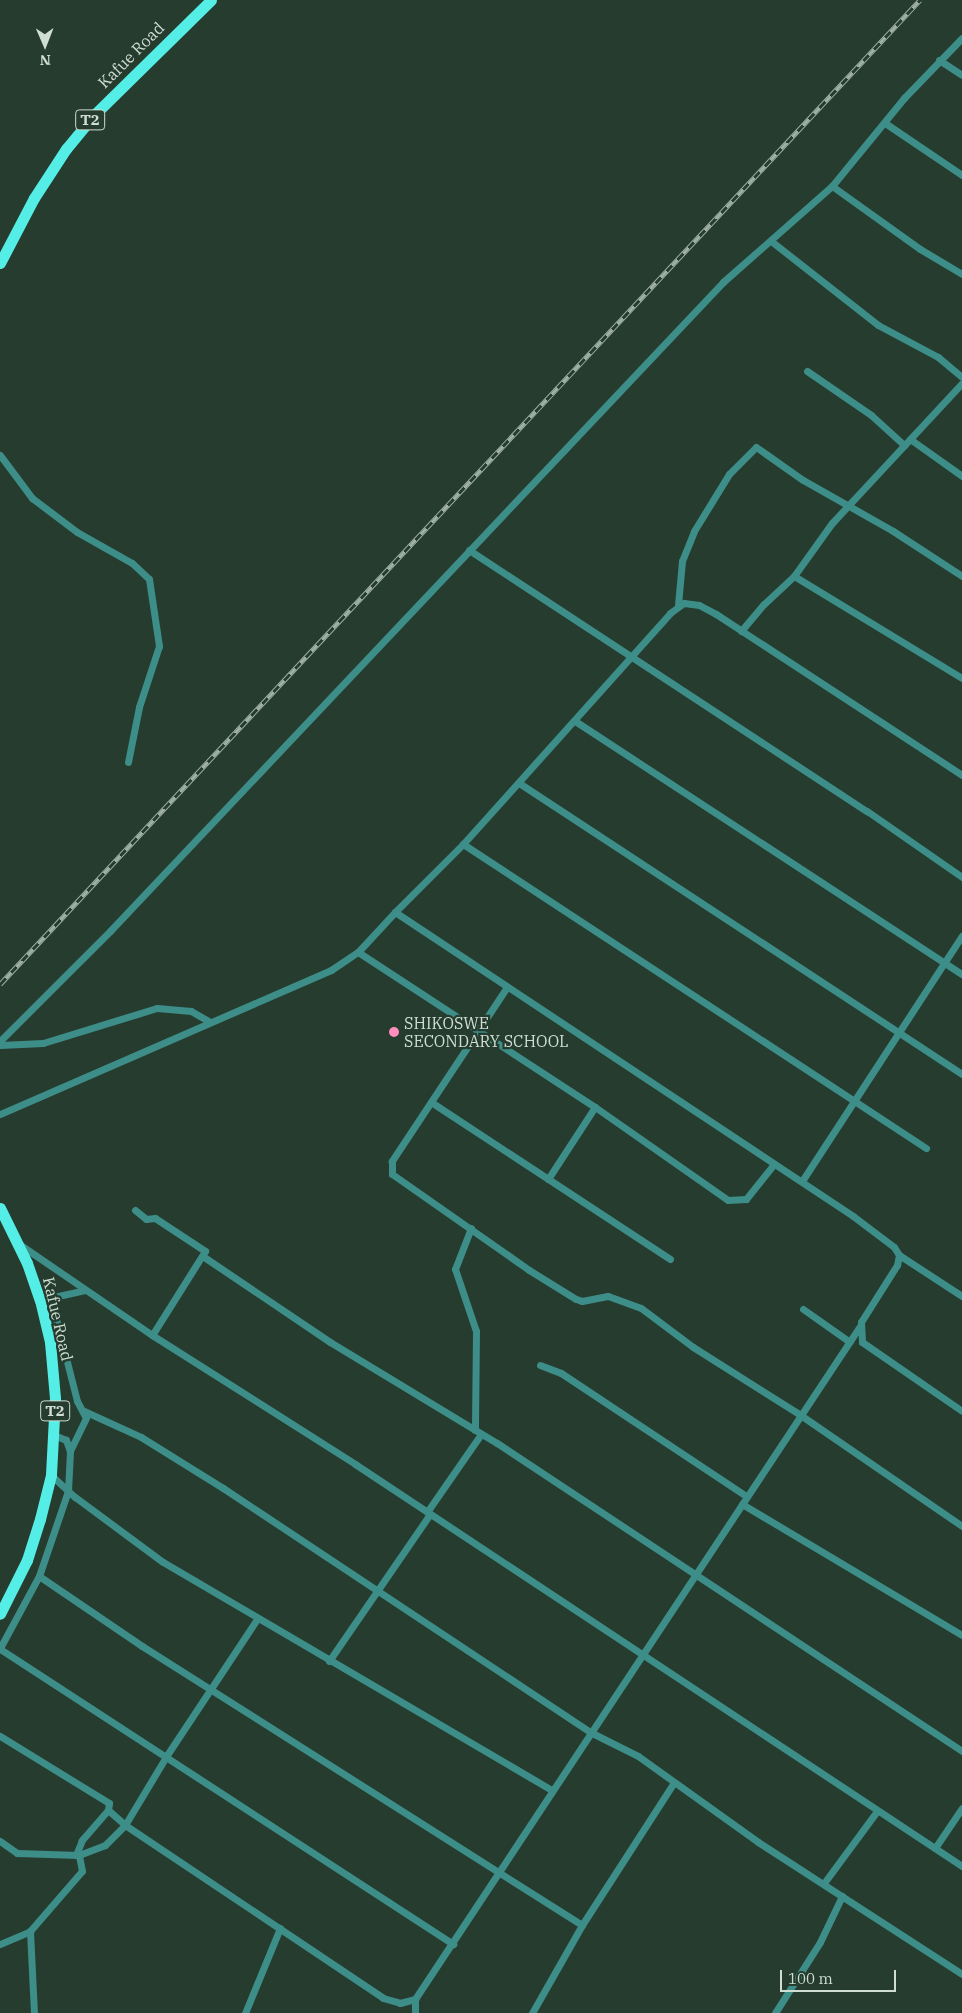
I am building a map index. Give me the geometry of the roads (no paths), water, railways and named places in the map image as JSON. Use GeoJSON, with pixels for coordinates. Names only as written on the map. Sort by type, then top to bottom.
{"type":"FeatureCollection","features":[{"type":"Feature","properties":{"kind":"highway","name":"Kafue Road"},"geometry":{"type":"LineString","coordinates":[[0,263],[34,198],[66,149],[100,109],[211,0]]}},
{"type":"Feature","properties":{"kind":"highway","name":"Kafue Road"},"geometry":{"type":"LineString","coordinates":[[0,1208],[46,1299],[53,1360],[54,1435],[51,1475],[27,1560],[0,1614]]}},
{"type":"Feature","properties":{"kind":"street"},"geometry":{"type":"LineString","coordinates":[[0,1043],[110,931],[722,282],[832,186],[939,60],[962,38]]}},
{"type":"Feature","properties":{"kind":"street"},"geometry":{"type":"LineString","coordinates":[[939,60],[962,75]]}},
{"type":"Feature","properties":{"kind":"street"},"geometry":{"type":"LineString","coordinates":[[885,123],[962,175]]}},
{"type":"Feature","properties":{"kind":"street"},"geometry":{"type":"LineString","coordinates":[[832,186],[920,248],[962,274]]}},
{"type":"Feature","properties":{"kind":"street"},"geometry":{"type":"LineString","coordinates":[[771,241],[878,325],[938,357],[962,377]]}},
{"type":"Feature","properties":{"kind":"street"},"geometry":{"type":"LineString","coordinates":[[807,371],[871,415],[904,445]]}},
{"type":"Feature","properties":{"kind":"street"},"geometry":{"type":"LineString","coordinates":[[742,631],[764,604],[794,576],[832,524],[850,508],[904,445],[962,383]]}},
{"type":"Feature","properties":{"kind":"street"},"geometry":{"type":"LineString","coordinates":[[910,439],[962,476]]}},
{"type":"Feature","properties":{"kind":"street"},"geometry":{"type":"LineString","coordinates":[[0,1114],[325,973],[358,952],[463,844],[632,659],[678,605],[682,561],[694,531],[729,474],[756,447],[850,508],[893,531],[962,576]]}},
{"type":"Feature","properties":{"kind":"street"},"geometry":{"type":"LineString","coordinates":[[0,455],[32,498],[77,532],[132,563],[149,579],[159,646],[139,707],[128,762]]}},
{"type":"Feature","properties":{"kind":"street"},"geometry":{"type":"LineString","coordinates":[[469,550],[632,659],[860,806],[962,877]]}},
{"type":"Feature","properties":{"kind":"street"},"geometry":{"type":"LineString","coordinates":[[794,576],[962,678]]}},
{"type":"Feature","properties":{"kind":"street"},"geometry":{"type":"LineString","coordinates":[[678,605],[699,605],[742,631],[962,775]]}},
{"type":"Feature","properties":{"kind":"street"},"geometry":{"type":"LineString","coordinates":[[575,721],[962,974]]}},
{"type":"Feature","properties":{"kind":"street"},"geometry":{"type":"LineString","coordinates":[[519,783],[962,1074]]}},
{"type":"Feature","properties":{"kind":"street"},"geometry":{"type":"LineString","coordinates":[[463,844],[926,1148]]}},
{"type":"Feature","properties":{"kind":"street"},"geometry":{"type":"LineString","coordinates":[[395,912],[802,1181],[878,1233],[899,1255],[962,1296]]}},
{"type":"Feature","properties":{"kind":"street"},"geometry":{"type":"LineString","coordinates":[[802,1181],[962,936]]}},
{"type":"Feature","properties":{"kind":"street"},"geometry":{"type":"LineString","coordinates":[[358,952],[595,1107],[728,1200],[746,1199],[774,1164]]}},
{"type":"Feature","properties":{"kind":"street"},"geometry":{"type":"LineString","coordinates":[[508,987],[477,1029],[392,1161],[390,1170],[395,1176],[576,1299],[582,1301],[608,1296],[641,1308],[724,1368],[799,1414],[962,1526]]}},
{"type":"Feature","properties":{"kind":"street"},"geometry":{"type":"LineString","coordinates":[[0,1043],[43,1043],[157,1008],[191,1011],[210,1022]]}},
{"type":"Feature","properties":{"kind":"street"},"geometry":{"type":"LineString","coordinates":[[431,1102],[670,1259]]}},
{"type":"Feature","properties":{"kind":"street"},"geometry":{"type":"LineString","coordinates":[[548,1179],[595,1107]]}},
{"type":"Feature","properties":{"kind":"street"},"geometry":{"type":"LineString","coordinates":[[135,1210],[146,1219],[155,1218],[201,1246],[205,1251],[204,1257],[152,1335]]}},
{"type":"Feature","properties":{"kind":"street"},"geometry":{"type":"LineString","coordinates":[[329,1661],[428,1513],[478,1432],[476,1331],[456,1269],[471,1228]]}},
{"type":"Feature","properties":{"kind":"street"},"geometry":{"type":"LineString","coordinates":[[18,1243],[152,1335],[428,1513],[962,1866]]}},
{"type":"Feature","properties":{"kind":"street"},"geometry":{"type":"LineString","coordinates":[[415,2013],[415,1999],[499,1874],[551,1790],[742,1504],[799,1414],[850,1342],[898,1265],[899,1255]]}},
{"type":"Feature","properties":{"kind":"street"},"geometry":{"type":"LineString","coordinates":[[204,1257],[330,1342],[478,1432],[962,1751]]}},
{"type":"Feature","properties":{"kind":"street"},"geometry":{"type":"LineString","coordinates":[[70,1451],[86,1418],[84,1411],[77,1401],[46,1299],[85,1290]]}},
{"type":"Feature","properties":{"kind":"street"},"geometry":{"type":"LineString","coordinates":[[803,1309],[850,1342]]}},
{"type":"Feature","properties":{"kind":"street"},"geometry":{"type":"LineString","coordinates":[[860,1326],[864,1345],[962,1411]]}},
{"type":"Feature","properties":{"kind":"street"},"geometry":{"type":"LineString","coordinates":[[540,1365],[561,1373],[746,1496]]}},
{"type":"Feature","properties":{"kind":"street"},"geometry":{"type":"LineString","coordinates":[[84,1411],[141,1437],[378,1589],[590,1732],[638,1756],[673,1784],[962,1974]]}},
{"type":"Feature","properties":{"kind":"street"},"geometry":{"type":"LineString","coordinates":[[54,1435],[66,1440],[70,1451],[68,1491],[39,1576],[0,1649],[167,1755],[453,1944]]}},
{"type":"Feature","properties":{"kind":"street"},"geometry":{"type":"LineString","coordinates":[[51,1475],[68,1491],[143,1549],[329,1661],[551,1790]]}},
{"type":"Feature","properties":{"kind":"street"},"geometry":{"type":"LineString","coordinates":[[742,1504],[962,1635]]}},
{"type":"Feature","properties":{"kind":"street"},"geometry":{"type":"LineString","coordinates":[[39,1576],[210,1690],[582,1925]]}},
{"type":"Feature","properties":{"kind":"street"},"geometry":{"type":"LineString","coordinates":[[0,1841],[17,1854],[77,1855],[105,1844],[125,1825],[167,1755],[257,1618]]}},
{"type":"Feature","properties":{"kind":"street"},"geometry":{"type":"LineString","coordinates":[[0,1736],[106,1801],[108,1810],[125,1825],[383,1998],[400,2003],[415,1999]]}},
{"type":"Feature","properties":{"kind":"street"},"geometry":{"type":"LineString","coordinates":[[532,2013],[582,1925],[673,1784]]}},
{"type":"Feature","properties":{"kind":"street"},"geometry":{"type":"LineString","coordinates":[[935,1848],[962,1808]]}},
{"type":"Feature","properties":{"kind":"street"},"geometry":{"type":"LineString","coordinates":[[0,1944],[30,1931],[82,1871],[77,1855],[85,1834],[108,1810]]}},
{"type":"Feature","properties":{"kind":"street"},"geometry":{"type":"LineString","coordinates":[[824,1883],[877,1811]]}},
{"type":"Feature","properties":{"kind":"street"},"geometry":{"type":"LineString","coordinates":[[775,2013],[820,1942],[842,1896]]}},
{"type":"Feature","properties":{"kind":"street"},"geometry":{"type":"LineString","coordinates":[[245,2013],[280,1928]]}},
{"type":"Feature","properties":{"kind":"street"},"geometry":{"type":"LineString","coordinates":[[30,1931],[34,2013]]}},
{"type":"Feature","properties":{"kind":"railway"},"geometry":{"type":"LineString","coordinates":[[0,984],[920,0]]}},
{"type":"Feature","properties":{"kind":"place","name":"SHIKOSWE SECONDARY SCHOOL"},"geometry":{"type":"Point","coordinates":[394,1032]}}]}
